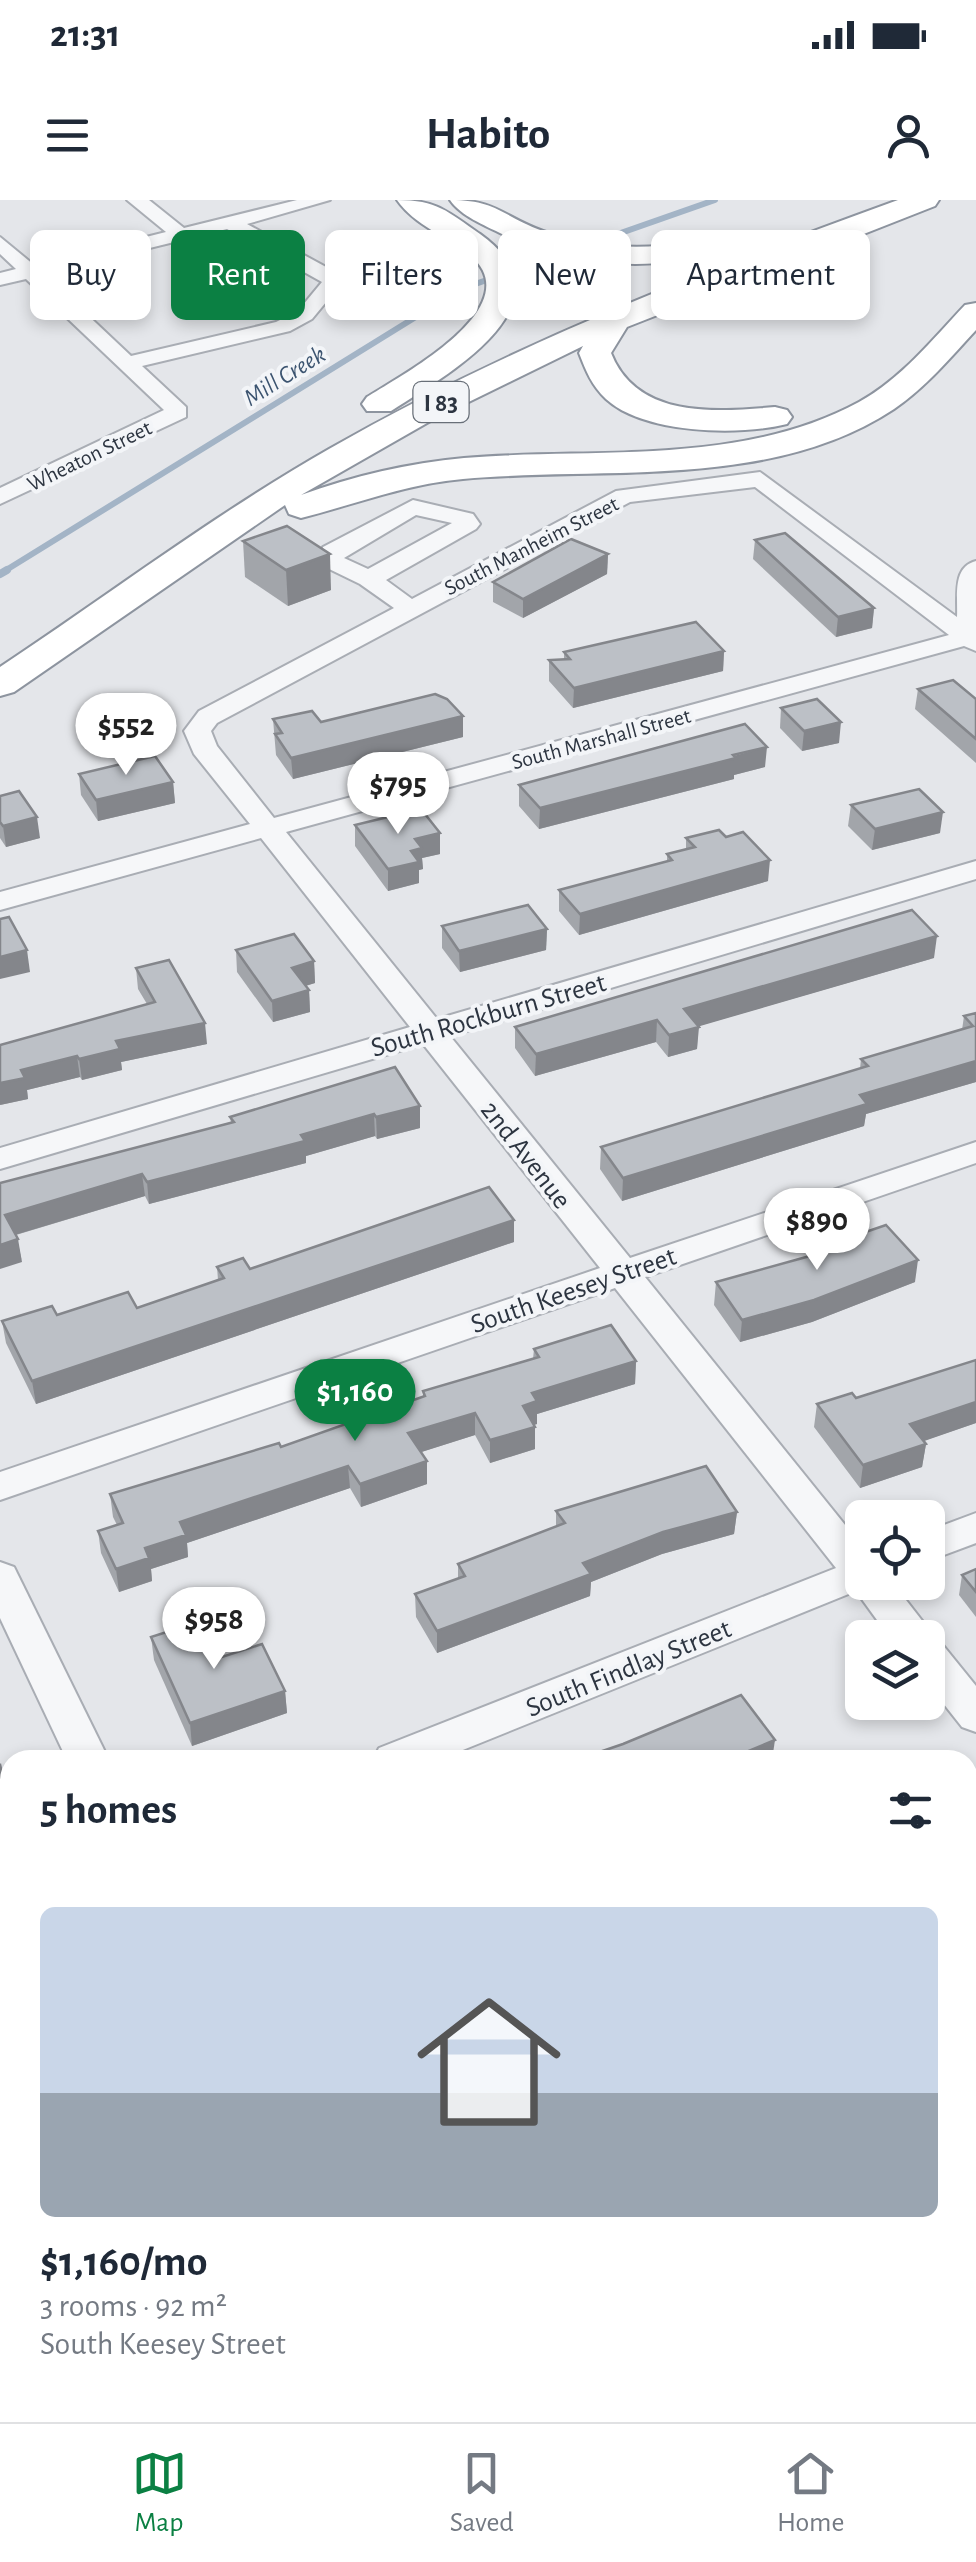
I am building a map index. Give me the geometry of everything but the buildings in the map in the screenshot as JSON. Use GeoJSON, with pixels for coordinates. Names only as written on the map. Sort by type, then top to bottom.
{"type":"FeatureCollection","features":[{"type":"Feature","properties":{"kind":"highway"},"geometry":{"type":"LineString","coordinates":[[341,431],[489,326],[502,299],[504,278],[494,262],[411,200]]}},
{"type":"Feature","properties":{"kind":"highway"},"geometry":{"type":"LineString","coordinates":[[464,200],[548,246],[626,256],[700,253],[809,222]]}},
{"type":"Feature","properties":{"kind":"highway","name":"I 83"},"geometry":{"type":"LineString","coordinates":[[49,611],[341,431],[592,303],[874,200]]}},
{"type":"Feature","properties":{"kind":"highway","name":"I 83"},"geometry":{"type":"LineString","coordinates":[[631,311],[925,200]]}},
{"type":"Feature","properties":{"kind":"highway"},"geometry":{"type":"LineString","coordinates":[[615,320],[594,352],[598,374],[618,394],[640,406],[713,420],[795,415],[840,401],[976,278]]}},
{"type":"Feature","properties":{"kind":"highway"},"geometry":{"type":"LineString","coordinates":[[86,628],[294,509],[334,494],[483,467],[695,457],[843,422],[872,408],[910,379],[976,312]]}},
{"type":"Feature","properties":{"kind":"highway","name":"I 83"},"geometry":{"type":"LineString","coordinates":[[0,684],[262,503],[439,403],[610,320]]}},
{"type":"Feature","properties":{"kind":"street"},"geometry":{"type":"LineString","coordinates":[[137,200],[174,230]]}},
{"type":"Feature","properties":{"kind":"street"},"geometry":{"type":"LineString","coordinates":[[205,230],[320,200]]}},
{"type":"Feature","properties":{"kind":"street"},"geometry":{"type":"LineString","coordinates":[[231,223],[325,275]]}},
{"type":"Feature","properties":{"kind":"street"},"geometry":{"type":"LineString","coordinates":[[0,243],[30,269]]}},
{"type":"Feature","properties":{"kind":"street"},"geometry":{"type":"LineString","coordinates":[[0,279],[30,272]]}},
{"type":"Feature","properties":{"kind":"street"},"geometry":{"type":"LineString","coordinates":[[83,320],[127,363],[283,327],[305,315],[325,291]]}},
{"type":"Feature","properties":{"kind":"street","name":"Wheaton Street"},"geometry":{"type":"LineString","coordinates":[[0,498],[178,412],[127,363]]}},
{"type":"Feature","properties":{"kind":"street","name":"South Manheim Street"},"geometry":{"type":"LineString","coordinates":[[197,731],[208,717],[624,496],[760,479],[972,640]]}},
{"type":"Feature","properties":{"kind":"street"},"geometry":{"type":"LineString","coordinates":[[369,579],[468,524],[466,519],[414,507],[332,552],[332,561],[369,579],[409,608]]}},
{"type":"Feature","properties":{"kind":"street"},"geometry":{"type":"LineString","coordinates":[[972,640],[971,574],[976,568]]}},
{"type":"Feature","properties":{"kind":"street","name":"South Marshall Street"},"geometry":{"type":"LineString","coordinates":[[0,900],[972,640]]}},
{"type":"Feature","properties":{"kind":"street","name":"2nd Avenue"},"geometry":{"type":"LineString","coordinates":[[197,731],[204,748],[845,1552]]}},
{"type":"Feature","properties":{"kind":"street","name":"South Rockburn Street"},"geometry":{"type":"LineString","coordinates":[[0,1160],[976,870]]}},
{"type":"Feature","properties":{"kind":"street","name":"South Keesey Street"},"geometry":{"type":"LineString","coordinates":[[0,1486],[976,1152]]}},
{"type":"Feature","properties":{"kind":"street"},"geometry":{"type":"LineString","coordinates":[[945,1540],[976,1527]]}},
{"type":"Feature","properties":{"kind":"street"},"geometry":{"type":"LineString","coordinates":[[0,1577],[83,1750]]}},
{"type":"Feature","properties":{"kind":"street","name":"South Findlay Street"},"geometry":{"type":"LineString","coordinates":[[419,1750],[845,1580]]}},
{"type":"Feature","properties":{"kind":"street"},"geometry":{"type":"LineString","coordinates":[[884,1600],[900,1620]]}},
{"type":"Feature","properties":{"kind":"street"},"geometry":{"type":"LineString","coordinates":[[945,1677],[976,1716]]}},
{"type":"Feature","properties":{"kind":"waterway","name":"Mill Creek"},"geometry":{"type":"LineString","coordinates":[[3,572],[461,289],[715,200]]}},
{"type":"Feature","properties":{"kind":"waterway","name":"Mill Creek"},"geometry":{"type":"LineString","coordinates":[[0,574],[7,570]]}}]}
